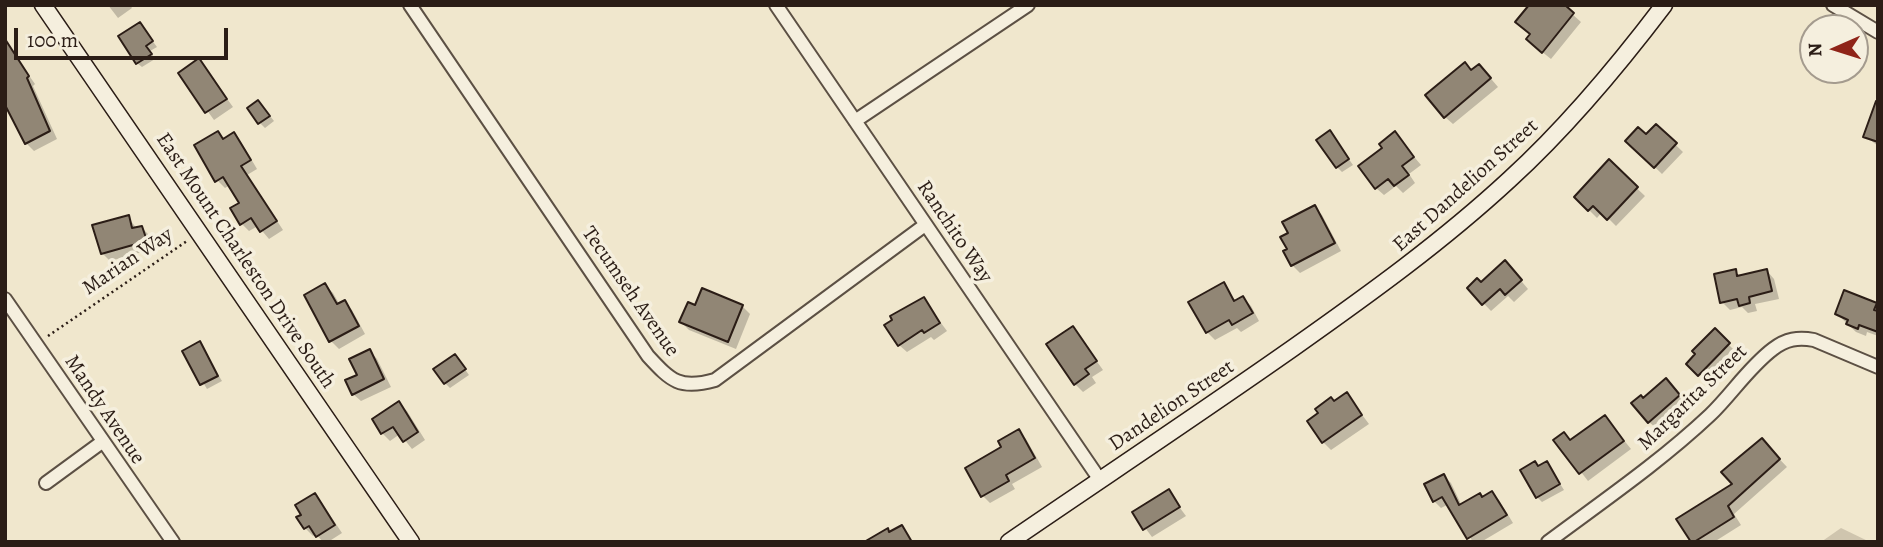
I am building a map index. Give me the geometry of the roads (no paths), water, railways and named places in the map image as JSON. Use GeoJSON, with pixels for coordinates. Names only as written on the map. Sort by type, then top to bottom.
{"type":"FeatureCollection","features":[{"type":"Feature","properties":{"kind":"street","name":"East Mount Charleston Drive South"},"geometry":{"type":"LineString","coordinates":[[43,5],[411,542]]}},
{"type":"Feature","properties":{"kind":"street","name":"Tecumseh Avenue"},"geometry":{"type":"LineString","coordinates":[[410,5],[648,356],[666,376],[682,384],[696,386],[715,380],[925,225]]}},
{"type":"Feature","properties":{"kind":"street","name":"Ranchito Way"},"geometry":{"type":"LineString","coordinates":[[776,5],[1101,480]]}},
{"type":"Feature","properties":{"kind":"street"},"geometry":{"type":"LineString","coordinates":[[855,121],[1028,5]]}},
{"type":"Feature","properties":{"kind":"street","name":"East Dandelion Street"},"geometry":{"type":"LineString","coordinates":[[1266,366],[1398,274],[1511,178],[1582,106],[1624,58],[1664,5]]}},
{"type":"Feature","properties":{"kind":"street"},"geometry":{"type":"LineString","coordinates":[[1833,5],[1878,32]]}},
{"type":"Feature","properties":{"kind":"street","name":"Mandy Avenue"},"geometry":{"type":"LineString","coordinates":[[5,299],[173,542]]}},
{"type":"Feature","properties":{"kind":"street","name":"Margarita Street"},"geometry":{"type":"LineString","coordinates":[[1548,542],[1661,459],[1711,414],[1771,350],[1786,341],[1802,338],[1814,340],[1878,367]]}},
{"type":"Feature","properties":{"kind":"street","name":"Dandelion Street"},"geometry":{"type":"LineString","coordinates":[[1009,542],[1266,366]]}},
{"type":"Feature","properties":{"kind":"street"},"geometry":{"type":"LineString","coordinates":[[46,483],[102,442]]}}]}
